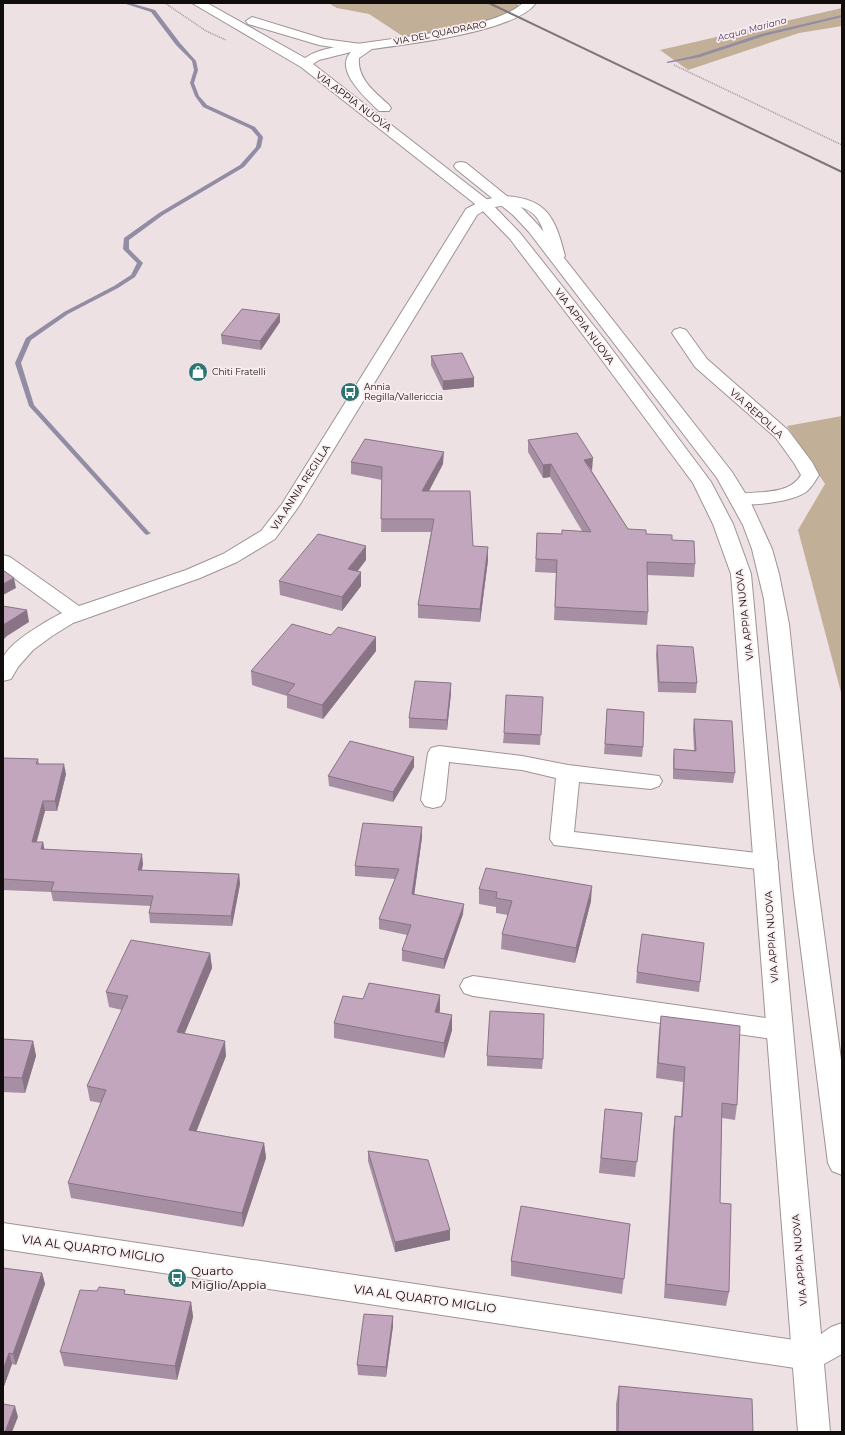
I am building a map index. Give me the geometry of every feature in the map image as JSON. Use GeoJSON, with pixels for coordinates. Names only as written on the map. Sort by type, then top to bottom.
{"type":"FeatureCollection","features":[{"type":"Feature","properties":{"kind":"main road","name":"VIA APPIA NUOVA"},"geometry":{"type":"LineString","coordinates":[[198,3],[259,36],[310,61],[484,204],[515,236],[599,344],[702,482],[723,524],[740,574],[751,677],[779,1030],[814,1432]]}},
{"type":"Feature","properties":{"kind":"main road","name":"VIA APPIA NUOVA"},"geometry":{"type":"LineString","coordinates":[[218,3],[252,21],[310,61],[397,117]]}},
{"type":"Feature","properties":{"kind":"main road","name":"VIA DEL QUADRARO"},"geometry":{"type":"LineString","coordinates":[[310,61],[363,46],[477,28],[515,16],[527,9],[530,3]]}},
{"type":"Feature","properties":{"kind":"main road","name":"VIA DEL QUADRARO"},"geometry":{"type":"LineString","coordinates":[[252,21],[322,42],[363,46]]}},
{"type":"Feature","properties":{"kind":"main road","name":"VIA DEL QUADRARO"},"geometry":{"type":"LineString","coordinates":[[363,46],[353,57],[353,69],[367,91],[384,108]]}},
{"type":"Feature","properties":{"kind":"main road","name":"VIA APPIA NUOVA"},"geometry":{"type":"LineString","coordinates":[[453,160],[518,212],[557,256],[725,476],[740,499],[757,531],[764,550],[775,599],[804,875],[842,1163]]}},
{"type":"Feature","properties":{"kind":"main road"},"geometry":{"type":"LineString","coordinates":[[484,204],[505,201]]}},
{"type":"Feature","properties":{"kind":"main road","name":"VIA ANNIA REGILLA"},"geometry":{"type":"LineString","coordinates":[[3,674],[16,656],[34,639],[52,626],[76,614],[193,574],[230,558],[268,535],[290,506],[471,212],[484,204]]}},
{"type":"Feature","properties":{"kind":"main road","name":"VIA REPOLLA"},"geometry":{"type":"LineString","coordinates":[[680,333],[701,363],[782,434],[803,462],[810,475],[807,482],[798,489],[787,493],[740,499]]}},
{"type":"Feature","properties":{"kind":"main road"},"geometry":{"type":"LineString","coordinates":[[3,562],[76,614]]}},
{"type":"Feature","properties":{"kind":"main road"},"geometry":{"type":"LineString","coordinates":[[433,800],[439,753],[522,763],[568,773],[651,781]]}},
{"type":"Feature","properties":{"kind":"main road"},"geometry":{"type":"LineString","coordinates":[[568,773],[562,838],[766,862]]}},
{"type":"Feature","properties":{"kind":"main road"},"geometry":{"type":"LineString","coordinates":[[473,986],[779,1030]]}},
{"type":"Feature","properties":{"kind":"main road","name":"VIA AL QUARTO MIGLIO"},"geometry":{"type":"LineString","coordinates":[[3,1236],[808,1356]]}},
{"type":"Feature","properties":{"kind":"main road"},"geometry":{"type":"LineString","coordinates":[[808,1356],[840,1340],[842,1337]]}},
{"type":"Feature","properties":{"kind":"path"},"geometry":{"type":"LineString","coordinates":[[674,65],[842,145]]}},
{"type":"Feature","properties":{"kind":"shaded area"},"geometry":{"type":"Polygon","coordinates":[[[328,3],[518,3],[518,7],[488,21],[404,37],[369,14],[337,8],[328,3]]]}},
{"type":"Feature","properties":{"kind":"shaded area"},"geometry":{"type":"Polygon","coordinates":[[[842,8],[842,26],[799,33],[688,70],[660,50],[842,8]]]}},
{"type":"Feature","properties":{"kind":"shaded area"},"geometry":{"type":"Polygon","coordinates":[[[842,416],[842,696],[798,530],[825,484],[787,426],[842,416]]]}},
{"type":"Feature","properties":{"kind":"building"},"geometry":{"type":"Polygon","coordinates":[[[242,309],[280,314],[260,341],[221,335],[242,309]]]}},
{"type":"Feature","properties":{"kind":"building"},"geometry":{"type":"Polygon","coordinates":[[[462,353],[474,378],[443,381],[431,356],[462,353]]]}},
{"type":"Feature","properties":{"kind":"building"},"geometry":{"type":"Polygon","coordinates":[[[577,433],[593,458],[584,460],[628,529],[646,530],[646,534],[672,535],[672,540],[694,541],[695,564],[647,562],[648,612],[555,607],[557,560],[536,559],[537,533],[562,534],[562,530],[591,532],[551,464],[543,465],[528,440],[577,433]]]}},
{"type":"Feature","properties":{"kind":"building"},"geometry":{"type":"Polygon","coordinates":[[[365,439],[444,452],[422,491],[470,491],[473,546],[488,547],[480,609],[418,605],[434,519],[381,519],[382,467],[351,462],[365,439]]]}},
{"type":"Feature","properties":{"kind":"building"},"geometry":{"type":"Polygon","coordinates":[[[318,534],[366,546],[348,569],[361,572],[342,597],[279,581],[318,534]]]}},
{"type":"Feature","properties":{"kind":"building"},"geometry":{"type":"Polygon","coordinates":[[[3,570],[14,578],[3,584],[3,570]]]}},
{"type":"Feature","properties":{"kind":"building"},"geometry":{"type":"Polygon","coordinates":[[[3,606],[27,610],[3,625],[3,606]]]}},
{"type":"Feature","properties":{"kind":"building"},"geometry":{"type":"Polygon","coordinates":[[[292,624],[331,635],[338,627],[376,637],[322,705],[287,694],[295,684],[251,671],[292,624]]]}},
{"type":"Feature","properties":{"kind":"building"},"geometry":{"type":"Polygon","coordinates":[[[657,645],[693,647],[697,683],[659,682],[657,645]]]}},
{"type":"Feature","properties":{"kind":"building"},"geometry":{"type":"Polygon","coordinates":[[[415,681],[451,683],[447,720],[409,718],[415,681]]]}},
{"type":"Feature","properties":{"kind":"building"},"geometry":{"type":"Polygon","coordinates":[[[506,695],[543,697],[541,735],[504,733],[506,695]]]}},
{"type":"Feature","properties":{"kind":"building"},"geometry":{"type":"Polygon","coordinates":[[[607,709],[644,712],[643,747],[605,744],[607,709]]]}},
{"type":"Feature","properties":{"kind":"building"},"geometry":{"type":"Polygon","coordinates":[[[694,719],[732,721],[735,773],[674,769],[674,749],[696,751],[694,719]]]}},
{"type":"Feature","properties":{"kind":"building"},"geometry":{"type":"Polygon","coordinates":[[[350,741],[414,757],[393,792],[328,776],[350,741]]]}},
{"type":"Feature","properties":{"kind":"building"},"geometry":{"type":"Polygon","coordinates":[[[3,758],[38,759],[36,764],[64,764],[55,801],[43,801],[32,842],[43,842],[41,849],[142,854],[138,870],[239,874],[231,916],[149,913],[153,896],[51,891],[54,882],[3,879],[3,758]]]}},
{"type":"Feature","properties":{"kind":"building"},"geometry":{"type":"Polygon","coordinates":[[[363,823],[422,827],[412,894],[464,904],[444,959],[402,950],[411,925],[379,919],[399,869],[355,866],[363,823]]]}},
{"type":"Feature","properties":{"kind":"building"},"geometry":{"type":"Polygon","coordinates":[[[486,868],[592,886],[576,948],[502,934],[512,901],[496,898],[497,892],[479,889],[486,868]]]}},
{"type":"Feature","properties":{"kind":"building"},"geometry":{"type":"Polygon","coordinates":[[[642,934],[704,943],[700,982],[637,972],[642,934]]]}},
{"type":"Feature","properties":{"kind":"building"},"geometry":{"type":"Polygon","coordinates":[[[131,940],[210,953],[177,1032],[225,1041],[189,1130],[264,1143],[242,1213],[68,1183],[106,1090],[87,1086],[128,996],[106,992],[131,940]]]}},
{"type":"Feature","properties":{"kind":"building"},"geometry":{"type":"Polygon","coordinates":[[[369,983],[440,995],[435,1012],[452,1015],[444,1043],[334,1023],[343,996],[363,999],[369,983]]]}},
{"type":"Feature","properties":{"kind":"building"},"geometry":{"type":"Polygon","coordinates":[[[490,1011],[544,1014],[543,1059],[487,1056],[490,1011]]]}},
{"type":"Feature","properties":{"kind":"building"},"geometry":{"type":"Polygon","coordinates":[[[661,1016],[740,1026],[737,1105],[722,1103],[720,1203],[731,1204],[729,1292],[666,1284],[675,1116],[682,1117],[685,1067],[658,1063],[661,1016]]]}},
{"type":"Feature","properties":{"kind":"building"},"geometry":{"type":"Polygon","coordinates":[[[3,1039],[33,1041],[22,1078],[3,1077],[3,1039]]]}},
{"type":"Feature","properties":{"kind":"building"},"geometry":{"type":"Polygon","coordinates":[[[605,1109],[642,1113],[637,1162],[601,1158],[605,1109]]]}},
{"type":"Feature","properties":{"kind":"building"},"geometry":{"type":"Polygon","coordinates":[[[368,1151],[428,1160],[450,1230],[395,1242],[368,1151]]]}},
{"type":"Feature","properties":{"kind":"building"},"geometry":{"type":"Polygon","coordinates":[[[521,1206],[630,1224],[624,1279],[511,1261],[521,1206]]]}},
{"type":"Feature","properties":{"kind":"building"},"geometry":{"type":"Polygon","coordinates":[[[3,1268],[42,1273],[13,1354],[9,1353],[3,1370],[3,1268]]]}},
{"type":"Feature","properties":{"kind":"building"},"geometry":{"type":"Polygon","coordinates":[[[99,1287],[125,1290],[124,1294],[191,1302],[175,1366],[60,1352],[80,1290],[97,1291],[99,1287]]]}},
{"type":"Feature","properties":{"kind":"building"},"geometry":{"type":"Polygon","coordinates":[[[364,1314],[393,1316],[386,1367],[357,1365],[364,1314]]]}},
{"type":"Feature","properties":{"kind":"building"},"geometry":{"type":"Polygon","coordinates":[[[619,1386],[752,1399],[753,1432],[618,1432],[619,1386]]]}},
{"type":"Feature","properties":{"kind":"building"},"geometry":{"type":"Polygon","coordinates":[[[3,1404],[15,1406],[5,1432],[3,1432],[3,1404]]]}},
{"type":"Feature","properties":{"kind":"waterway"},"geometry":{"type":"LineString","coordinates":[[125,3],[153,11],[178,44],[194,61],[196,70],[192,83],[197,96],[205,106],[253,128],[261,137],[258,147],[242,166],[161,214],[126,239],[126,249],[140,263],[133,276],[116,287],[66,313],[28,339],[18,363],[31,405],[147,533]]}},
{"type":"Feature","properties":{"kind":"waterway","name":"Acqua Mariana"},"geometry":{"type":"LineString","coordinates":[[668,62],[698,56],[763,35],[842,16]]}},
{"type":"Feature","properties":{"kind":"railway"},"geometry":{"type":"LineString","coordinates":[[489,3],[842,172]]}},
{"type":"Feature","properties":{"kind":"place","name":"Chiti Fratelli"},"geometry":{"type":"Point","coordinates":[198,372]}},
{"type":"Feature","properties":{"kind":"place","name":"Annia Regilla/Vallericcia"},"geometry":{"type":"Point","coordinates":[350,392]}},
{"type":"Feature","properties":{"kind":"place","name":"Quarto Miglio/Appia"},"geometry":{"type":"Point","coordinates":[177,1278]}}]}
